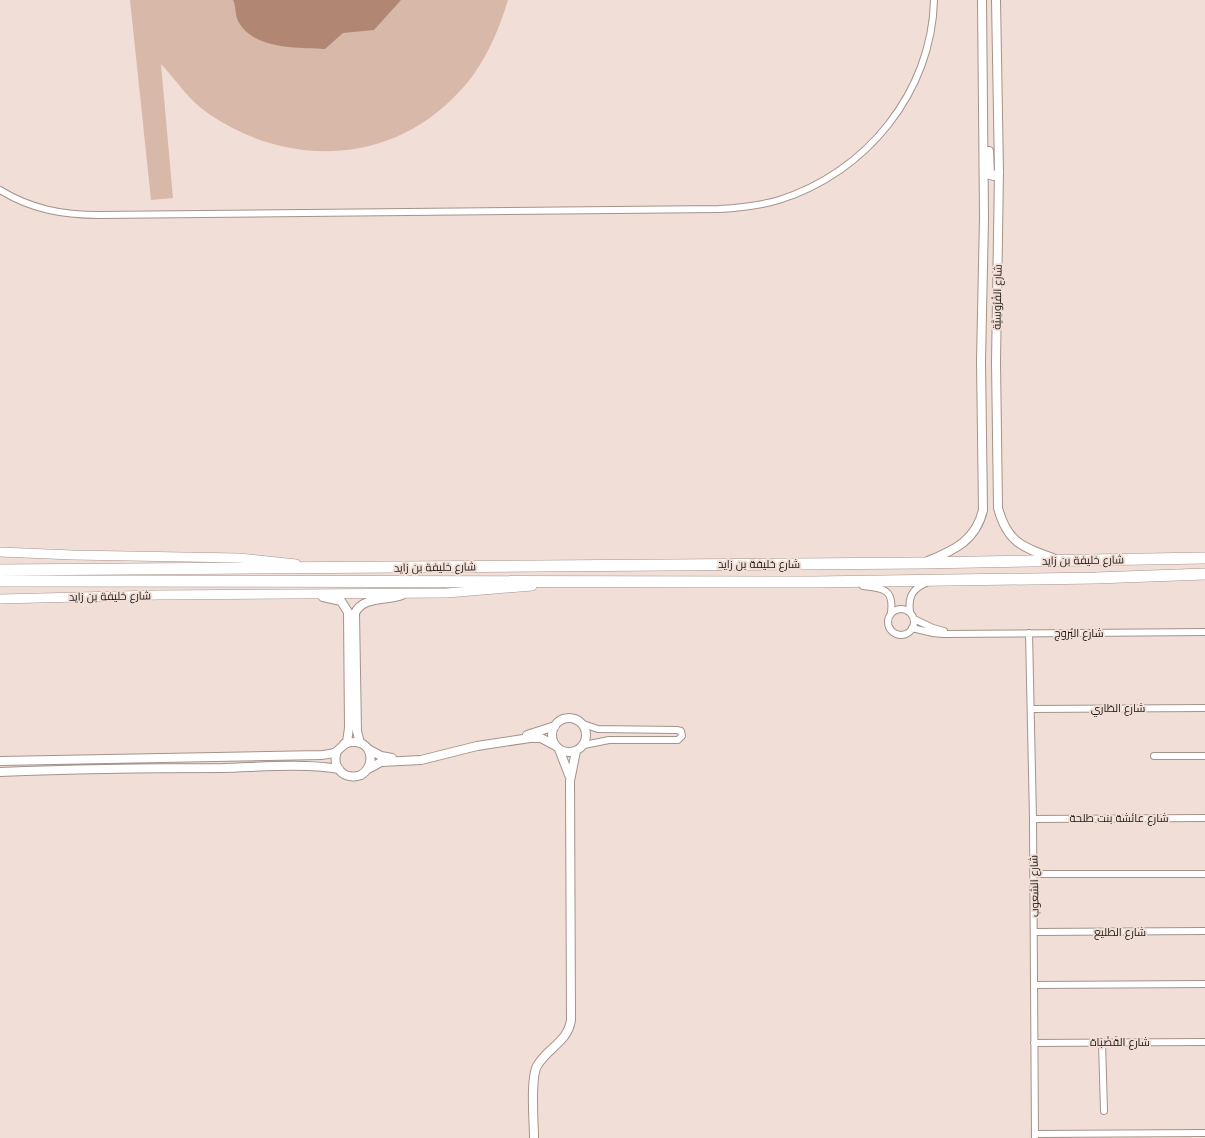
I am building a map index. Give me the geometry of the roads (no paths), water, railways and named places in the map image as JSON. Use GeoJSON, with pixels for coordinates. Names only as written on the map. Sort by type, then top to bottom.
{"type":"FeatureCollection","features":[{"type":"Feature","properties":{"kind":"highway","name":"شارع خليفة بن زايد"},"geometry":{"type":"LineString","coordinates":[[0,570],[1060,561],[1205,558]]}},
{"type":"Feature","properties":{"kind":"highway","name":"شارع خليفة بن زايد"},"geometry":{"type":"LineString","coordinates":[[0,582],[814,582],[1096,578],[1205,574]]}},
{"type":"Feature","properties":{"kind":"main road","name":"شارع خليفة بن زايد"},"geometry":{"type":"LineString","coordinates":[[0,552],[239,558],[268,560],[313,568]]}},
{"type":"Feature","properties":{"kind":"main road","name":"شارع خليفة بن زايد"},"geometry":{"type":"LineString","coordinates":[[0,599],[474,592],[556,582]]}},
{"type":"Feature","properties":{"kind":"street"},"geometry":{"type":"LineString","coordinates":[[0,190],[33,207],[53,212],[83,215],[719,210],[764,204],[794,195],[831,176],[861,154],[880,136],[899,110],[918,73],[930,35],[934,0]]}},
{"type":"Feature","properties":{"kind":"street","name":"شارع الفُرُوسِيَّة"},"geometry":{"type":"LineString","coordinates":[[924,562],[948,553],[964,543],[977,527],[983,510],[981,361],[984,218],[984,104],[982,0]]}},
{"type":"Feature","properties":{"kind":"street","name":"شارع الفُرُوسِيَّة"},"geometry":{"type":"LineString","coordinates":[[996,0],[999,172],[996,362],[998,508],[1004,525],[1015,542],[1031,551],[1060,561]]}},
{"type":"Feature","properties":{"kind":"street"},"geometry":{"type":"LineString","coordinates":[[984,104],[988,122],[990,173],[991,176],[994,176],[999,172]]}},
{"type":"Feature","properties":{"kind":"street"},"geometry":{"type":"LineString","coordinates":[[814,582],[881,588],[889,593],[892,599],[888,624],[893,632],[902,635],[912,628],[914,619],[910,612],[909,601],[912,593],[920,586],[932,580]]}},
{"type":"Feature","properties":{"kind":"street"},"geometry":{"type":"LineString","coordinates":[[316,594],[344,603],[348,612],[349,728],[347,742],[344,744],[337,752],[335,761],[339,769],[345,775],[353,777],[361,775],[368,769],[381,762],[421,760],[477,746],[530,738],[541,738],[566,752],[576,751],[584,745],[609,740],[678,740],[682,736],[681,731],[677,730],[598,729],[583,724],[576,719],[568,718],[560,721],[555,726],[529,735],[470,743],[412,757],[390,758],[368,750],[360,743],[352,742],[344,744]]}},
{"type":"Feature","properties":{"kind":"street"},"geometry":{"type":"LineString","coordinates":[[360,743],[357,731],[355,613],[358,607],[366,602],[390,599],[405,594]]}},
{"type":"Feature","properties":{"kind":"street"},"geometry":{"type":"LineString","coordinates":[[891,612],[901,608],[910,612]]}},
{"type":"Feature","properties":{"kind":"street","name":"شارع البُروج"},"geometry":{"type":"LineString","coordinates":[[914,619],[933,628],[954,632]]}},
{"type":"Feature","properties":{"kind":"street","name":"شارع البُروج"},"geometry":{"type":"LineString","coordinates":[[912,628],[933,634],[954,632],[1205,632]]}},
{"type":"Feature","properties":{"kind":"street","name":"شارع الشعوب"},"geometry":{"type":"LineString","coordinates":[[1029,633],[1034,819],[1035,1136]]}},
{"type":"Feature","properties":{"kind":"street","name":"شارع الظاري"},"geometry":{"type":"LineString","coordinates":[[1031,709],[1205,708]]}},
{"type":"Feature","properties":{"kind":"street"},"geometry":{"type":"LineString","coordinates":[[583,724],[587,734],[584,745]]}},
{"type":"Feature","properties":{"kind":"street"},"geometry":{"type":"LineString","coordinates":[[555,726],[552,736],[567,768],[570,781]]}},
{"type":"Feature","properties":{"kind":"street"},"geometry":{"type":"LineString","coordinates":[[368,750],[371,759],[368,769]]}},
{"type":"Feature","properties":{"kind":"street"},"geometry":{"type":"LineString","coordinates":[[534,1138],[535,1070],[542,1060],[565,1036],[571,1020],[570,781],[576,751]]}},
{"type":"Feature","properties":{"kind":"street"},"geometry":{"type":"LineString","coordinates":[[0,761],[322,755],[337,752]]}},
{"type":"Feature","properties":{"kind":"street"},"geometry":{"type":"LineString","coordinates":[[1154,756],[1205,756]]}},
{"type":"Feature","properties":{"kind":"street"},"geometry":{"type":"LineString","coordinates":[[173,768],[176,761],[195,759],[199,757]]}},
{"type":"Feature","properties":{"kind":"street"},"geometry":{"type":"LineString","coordinates":[[0,772],[51,769],[316,767],[339,769]]}},
{"type":"Feature","properties":{"kind":"street","name":"شارع عائشة بنت طلحة"},"geometry":{"type":"LineString","coordinates":[[1034,819],[1205,818]]}},
{"type":"Feature","properties":{"kind":"street"},"geometry":{"type":"LineString","coordinates":[[1034,874],[1205,874]]}},
{"type":"Feature","properties":{"kind":"street","name":"شارع الطليع"},"geometry":{"type":"LineString","coordinates":[[1034,932],[1205,931]]}},
{"type":"Feature","properties":{"kind":"street"},"geometry":{"type":"LineString","coordinates":[[1034,985],[1205,984]]}},
{"type":"Feature","properties":{"kind":"street"},"geometry":{"type":"LineString","coordinates":[[1102,1042],[1104,1111]]}},
{"type":"Feature","properties":{"kind":"street","name":"شارع القَصْبَاة"},"geometry":{"type":"LineString","coordinates":[[1034,1043],[1205,1042]]}},
{"type":"Feature","properties":{"kind":"street"},"geometry":{"type":"LineString","coordinates":[[1035,1136],[1205,1133]]}}]}
